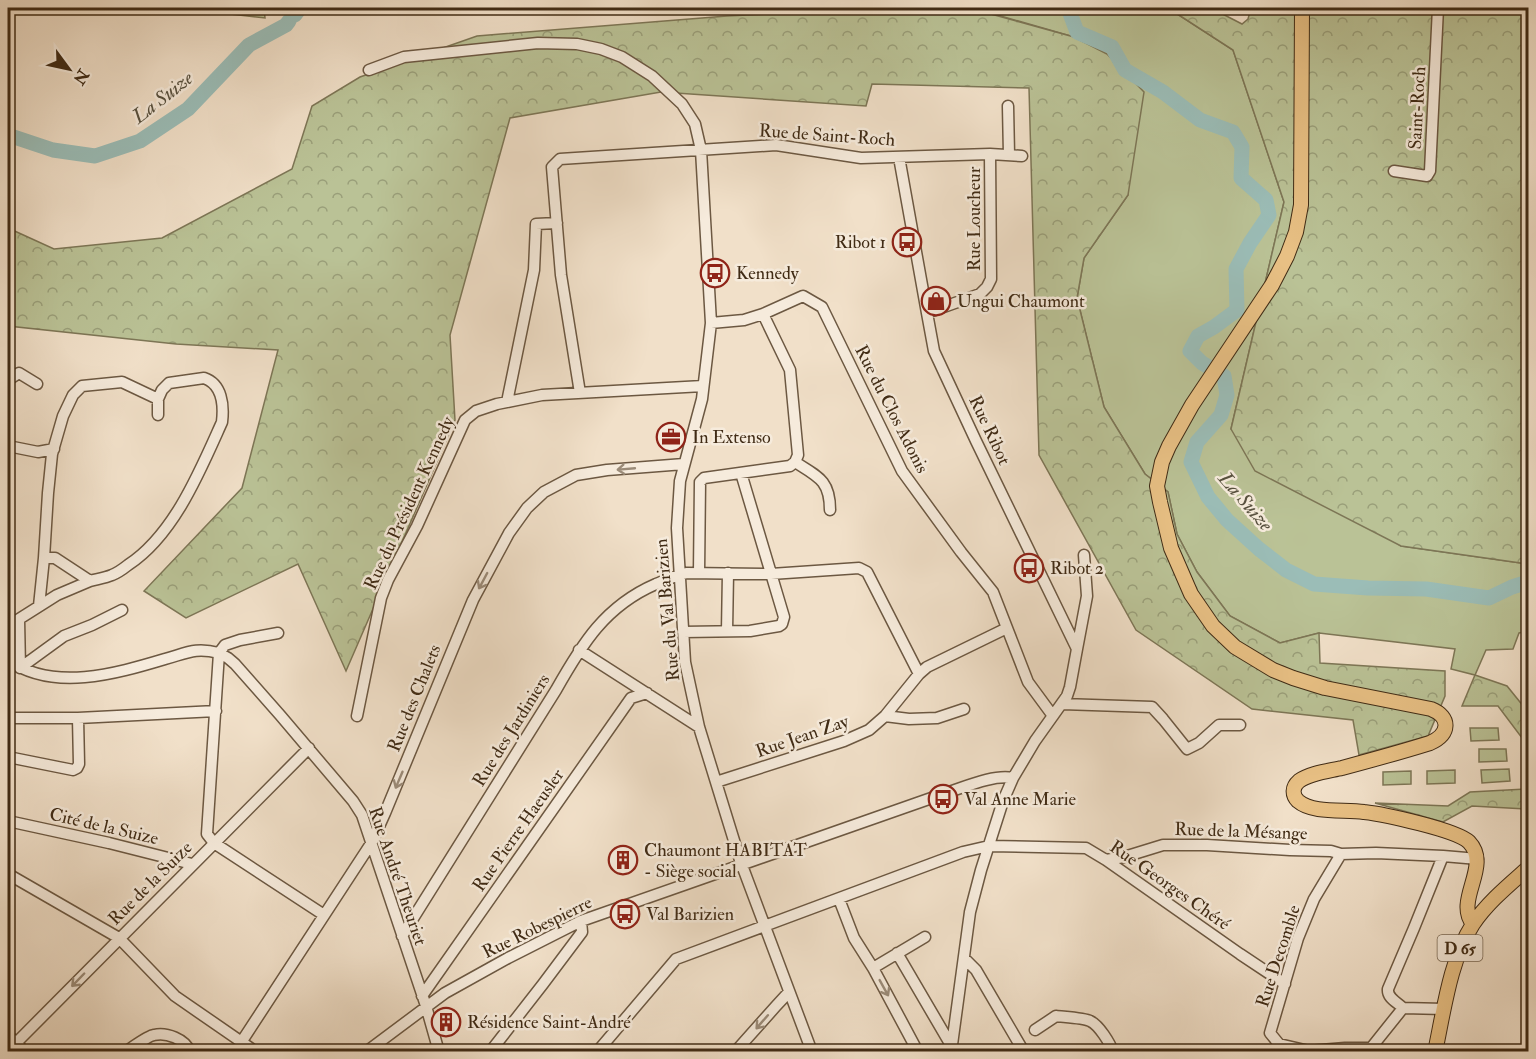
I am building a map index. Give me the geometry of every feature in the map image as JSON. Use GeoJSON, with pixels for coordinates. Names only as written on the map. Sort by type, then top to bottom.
{"type":"FeatureCollection","features":[{"type":"Feature","properties":{"kind":"main road"},"geometry":{"type":"LineString","coordinates":[[1302,8],[1301,205],[1296,232],[1272,285],[1214,371],[1169,446],[1162,462],[1157,486],[1171,548],[1191,594],[1213,626],[1235,647],[1274,670],[1293,678],[1325,688],[1431,709],[1443,716],[1446,721],[1443,734],[1437,740],[1310,776],[1298,782],[1293,790],[1295,798],[1307,806],[1375,814],[1451,832],[1470,843],[1478,859],[1468,905],[1468,917],[1473,924]]}},
{"type":"Feature","properties":{"kind":"main road","name":"D 65"},"geometry":{"type":"LineString","coordinates":[[1435,1052],[1460,947],[1473,924],[1489,904],[1528,868]]}},
{"type":"Feature","properties":{"kind":"street","name":"Saint-Roch"},"geometry":{"type":"LineString","coordinates":[[1394,171],[1426,176],[1430,171],[1438,8]]}},
{"type":"Feature","properties":{"kind":"street","name":"Rue du Val Barizien"},"geometry":{"type":"LineString","coordinates":[[369,70],[404,57],[538,43],[578,44],[622,57],[652,76],[682,104],[695,124],[701,150],[711,323],[702,399],[680,481],[677,528],[685,662],[699,727],[741,864],[812,1052]]}},
{"type":"Feature","properties":{"kind":"street"},"geometry":{"type":"LineString","coordinates":[[1008,106],[1009,155]]}},
{"type":"Feature","properties":{"kind":"street","name":"Rue de Saint-Roch"},"geometry":{"type":"LineString","coordinates":[[701,150],[776,145],[861,158],[990,154],[1022,156]]}},
{"type":"Feature","properties":{"kind":"street"},"geometry":{"type":"LineString","coordinates":[[580,393],[561,275],[552,167],[560,159],[701,150]]}},
{"type":"Feature","properties":{"kind":"street","name":"Rue Loucheur"},"geometry":{"type":"LineString","coordinates":[[927,314],[980,294],[991,279],[990,154]]}},
{"type":"Feature","properties":{"kind":"street","name":"Rue Ribot"},"geometry":{"type":"LineString","coordinates":[[899,157],[934,351],[1077,649]]}},
{"type":"Feature","properties":{"kind":"street"},"geometry":{"type":"LineString","coordinates":[[507,402],[534,270],[536,224],[557,223]]}},
{"type":"Feature","properties":{"kind":"street","name":"Rue du Clos Adonis"},"geometry":{"type":"LineString","coordinates":[[711,323],[744,320],[803,296],[822,307],[902,471],[993,592],[1028,682],[1053,716]]}},
{"type":"Feature","properties":{"kind":"street"},"geometry":{"type":"LineString","coordinates":[[699,573],[700,482],[704,478],[790,466],[798,455],[790,370],[763,314]]}},
{"type":"Feature","properties":{"kind":"street"},"geometry":{"type":"LineString","coordinates":[[8,380],[19,373],[37,384]]}},
{"type":"Feature","properties":{"kind":"street"},"geometry":{"type":"LineString","coordinates":[[8,626],[57,594],[90,580],[113,575],[141,556],[155,543],[168,525],[194,481],[222,422],[220,390],[204,378],[169,383],[162,390],[158,399],[158,416]]}},
{"type":"Feature","properties":{"kind":"street"},"geometry":{"type":"LineString","coordinates":[[39,606],[54,449],[63,416],[73,395],[82,386],[122,382],[158,399]]}},
{"type":"Feature","properties":{"kind":"street","name":"Rue du Président Kennedy"},"geometry":{"type":"LineString","coordinates":[[357,716],[381,597],[417,526],[465,420],[476,411],[542,395],[703,386]]}},
{"type":"Feature","properties":{"kind":"street"},"geometry":{"type":"LineString","coordinates":[[8,446],[38,452],[54,449]]}},
{"type":"Feature","properties":{"kind":"street"},"geometry":{"type":"LineString","coordinates":[[795,462],[825,484],[830,497],[830,510]]}},
{"type":"Feature","properties":{"kind":"street","name":"Rue des Chalets"},"geometry":{"type":"LineString","coordinates":[[242,1041],[372,842],[473,600],[509,534],[527,508],[544,492],[576,475],[607,470],[684,464]]}},
{"type":"Feature","properties":{"kind":"street"},"geometry":{"type":"LineString","coordinates":[[683,632],[750,631],[782,624],[784,617],[741,473]]}},
{"type":"Feature","properties":{"kind":"street"},"geometry":{"type":"LineString","coordinates":[[951,1049],[970,912],[976,885],[1003,801],[1013,778],[1035,741],[1062,704],[1070,687],[1087,596],[1084,555]]}},
{"type":"Feature","properties":{"kind":"street"},"geometry":{"type":"LineString","coordinates":[[44,558],[55,558],[90,580]]}},
{"type":"Feature","properties":{"kind":"street"},"geometry":{"type":"LineString","coordinates":[[679,574],[771,574],[858,567],[867,572],[919,674]]}},
{"type":"Feature","properties":{"kind":"street"},"geometry":{"type":"LineString","coordinates":[[726,631],[728,573]]}},
{"type":"Feature","properties":{"kind":"street","name":"Rue des Jardiniers"},"geometry":{"type":"LineString","coordinates":[[402,936],[544,710],[579,650],[610,612],[637,592],[679,574]]}},
{"type":"Feature","properties":{"kind":"street"},"geometry":{"type":"LineString","coordinates":[[20,668],[64,636],[92,626],[122,610]]}},
{"type":"Feature","properties":{"kind":"street"},"geometry":{"type":"LineString","coordinates":[[19,619],[20,668]]}},
{"type":"Feature","properties":{"kind":"street","name":"Rue Jean Zay"},"geometry":{"type":"LineString","coordinates":[[716,782],[844,741],[868,730],[885,716],[927,667],[1007,628]]}},
{"type":"Feature","properties":{"kind":"street"},"geometry":{"type":"LineString","coordinates":[[278,633],[225,645],[219,653],[207,834],[214,843],[324,915]]}},
{"type":"Feature","properties":{"kind":"street"},"geometry":{"type":"LineString","coordinates":[[8,660],[20,668],[48,676],[73,678],[115,672],[193,650],[219,653]]}},
{"type":"Feature","properties":{"kind":"street"},"geometry":{"type":"LineString","coordinates":[[579,650],[699,727]]}},
{"type":"Feature","properties":{"kind":"street","name":"Rue André Theuriet"},"geometry":{"type":"LineString","coordinates":[[219,653],[235,664],[309,748],[362,815],[439,1052]]}},
{"type":"Feature","properties":{"kind":"street","name":"Rue Pierre Haeusler"},"geometry":{"type":"LineString","coordinates":[[424,1001],[630,698],[647,693]]}},
{"type":"Feature","properties":{"kind":"street"},"geometry":{"type":"LineString","coordinates":[[1062,704],[1152,707],[1186,749],[1199,743],[1219,725],[1240,725]]}},
{"type":"Feature","properties":{"kind":"street"},"geometry":{"type":"LineString","coordinates":[[885,716],[909,719],[937,718],[964,709]]}},
{"type":"Feature","properties":{"kind":"street"},"geometry":{"type":"LineString","coordinates":[[8,718],[78,718],[216,711]]}},
{"type":"Feature","properties":{"kind":"street"},"geometry":{"type":"LineString","coordinates":[[8,757],[73,770],[79,764],[78,718]]}},
{"type":"Feature","properties":{"kind":"street","name":"Rue de la Suize"},"geometry":{"type":"LineString","coordinates":[[12,1039],[119,938],[309,748]]}},
{"type":"Feature","properties":{"kind":"street","name":"Rue Robespierre"},"geometry":{"type":"LineString","coordinates":[[366,1052],[424,1001],[445,993],[581,921],[978,783],[1005,777],[1013,778]]}},
{"type":"Feature","properties":{"kind":"street","name":"Cité de la Suize"},"geometry":{"type":"LineString","coordinates":[[8,821],[192,864]]}},
{"type":"Feature","properties":{"kind":"street","name":"Rue de la Mésange"},"geometry":{"type":"LineString","coordinates":[[1106,860],[1124,858],[1163,845],[1331,851],[1341,854]]}},
{"type":"Feature","properties":{"kind":"street","name":"Rue Georges Chéré"},"geometry":{"type":"LineString","coordinates":[[597,1052],[676,959],[963,852],[989,846],[1086,848],[1285,984]]}},
{"type":"Feature","properties":{"kind":"street"},"geometry":{"type":"LineString","coordinates":[[1341,854],[1376,853],[1478,859]]}},
{"type":"Feature","properties":{"kind":"street","name":"Rue Decomble"},"geometry":{"type":"LineString","coordinates":[[1341,854],[1314,899],[1298,938],[1270,1033],[1279,1044],[1309,1051],[1345,1048],[1370,1050],[1403,1008]]}},
{"type":"Feature","properties":{"kind":"street"},"geometry":{"type":"LineString","coordinates":[[1443,856],[1387,993],[1403,1008],[1444,1009]]}},
{"type":"Feature","properties":{"kind":"street"},"geometry":{"type":"LineString","coordinates":[[8,874],[119,938],[175,996],[256,1052]]}},
{"type":"Feature","properties":{"kind":"street"},"geometry":{"type":"LineString","coordinates":[[838,899],[854,938],[873,968],[918,1052]]}},
{"type":"Feature","properties":{"kind":"street"},"geometry":{"type":"LineString","coordinates":[[490,1052],[582,933],[581,921]]}},
{"type":"Feature","properties":{"kind":"street"},"geometry":{"type":"LineString","coordinates":[[873,968],[926,937]]}},
{"type":"Feature","properties":{"kind":"street"},"geometry":{"type":"LineString","coordinates":[[897,953],[951,1049]]}},
{"type":"Feature","properties":{"kind":"street"},"geometry":{"type":"LineString","coordinates":[[964,958],[976,970],[1024,1052]]}},
{"type":"Feature","properties":{"kind":"street"},"geometry":{"type":"LineString","coordinates":[[735,1052],[789,992]]}},
{"type":"Feature","properties":{"kind":"street"},"geometry":{"type":"LineString","coordinates":[[1035,1030],[1056,1016],[1090,1021],[1111,1044],[1113,1052]]}},
{"type":"Feature","properties":{"kind":"street"},"geometry":{"type":"LineString","coordinates":[[125,1052],[154,1035],[173,1036],[188,1046],[190,1052]]}},
{"type":"Feature","properties":{"kind":"street"},"geometry":{"type":"LineString","coordinates":[[12,1039],[25,1052]]}},
{"type":"Feature","properties":{"kind":"green space"},"geometry":{"type":"Polygon","coordinates":[[[178,8],[264,8],[265,18],[178,8]]]}},
{"type":"Feature","properties":{"kind":"green space"},"geometry":{"type":"Polygon","coordinates":[[[886,8],[969,8],[1074,37],[1107,54],[1144,92],[1128,195],[1084,258],[1077,298],[1104,407],[1145,474],[1168,492],[1177,534],[1197,572],[1230,616],[1280,643],[1319,633],[1320,663],[1445,671],[1445,696],[1428,736],[1359,755],[1353,720],[1252,709],[1136,630],[1039,455],[1029,88],[872,84],[866,106],[661,92],[510,118],[450,335],[455,420],[346,671],[298,564],[186,618],[144,591],[242,488],[278,350],[176,344],[8,326],[8,228],[54,249],[162,238],[292,169],[312,106],[360,77],[477,36],[727,16],[886,8]]]}},
{"type":"Feature","properties":{"kind":"green space"},"geometry":{"type":"Polygon","coordinates":[[[973,8],[1168,8],[1233,50],[1284,202],[1231,429],[1401,546],[1528,564],[1528,631],[1519,633],[1513,649],[1486,650],[1475,675],[1451,669],[1455,649],[1319,633],[1280,643],[1230,616],[1197,572],[1177,534],[1168,492],[1145,474],[1104,407],[1077,298],[1084,258],[1128,195],[1107,54],[1074,37],[973,8]]]}},
{"type":"Feature","properties":{"kind":"green space"},"geometry":{"type":"Polygon","coordinates":[[[1168,8],[1211,8],[1242,24],[1248,19],[1251,8],[1528,8],[1528,564],[1401,546],[1255,471],[1231,429],[1284,202],[1233,50],[1168,8]]]}},
{"type":"Feature","properties":{"kind":"green space"},"geometry":{"type":"Polygon","coordinates":[[[1475,675],[1507,686],[1528,712],[1528,746],[1498,706],[1462,706],[1475,675]]]}},
{"type":"Feature","properties":{"kind":"green space"},"geometry":{"type":"Polygon","coordinates":[[[1470,728],[1498,728],[1499,740],[1471,741],[1470,728]]]}},
{"type":"Feature","properties":{"kind":"green space"},"geometry":{"type":"Polygon","coordinates":[[[1479,749],[1506,749],[1507,761],[1479,762],[1479,749]]]}},
{"type":"Feature","properties":{"kind":"green space"},"geometry":{"type":"Polygon","coordinates":[[[1509,769],[1510,781],[1482,783],[1481,770],[1509,769]]]}},
{"type":"Feature","properties":{"kind":"green space"},"geometry":{"type":"Polygon","coordinates":[[[1455,770],[1455,783],[1427,784],[1427,771],[1455,770]]]}},
{"type":"Feature","properties":{"kind":"green space"},"geometry":{"type":"Polygon","coordinates":[[[1411,771],[1411,784],[1383,785],[1383,772],[1411,771]]]}},
{"type":"Feature","properties":{"kind":"green space"},"geometry":{"type":"Polygon","coordinates":[[[1528,774],[1528,809],[1472,806],[1443,822],[1375,803],[1448,806],[1470,792],[1526,789],[1528,774]]]}},
{"type":"Feature","properties":{"kind":"waterway","name":"La Suize"},"geometry":{"type":"LineString","coordinates":[[295,15],[300,8]]}},
{"type":"Feature","properties":{"kind":"waterway","name":"La Suize"},"geometry":{"type":"LineString","coordinates":[[1068,8],[1077,32],[1112,47],[1125,70],[1163,92],[1200,120],[1233,132],[1242,147],[1241,178],[1266,200],[1269,215],[1236,269],[1237,310],[1198,336],[1190,351],[1202,363],[1224,376],[1227,395],[1221,415],[1197,442],[1191,462],[1208,497],[1227,520],[1259,549],[1286,570],[1314,584],[1426,589],[1489,598],[1528,582]]}},
{"type":"Feature","properties":{"kind":"waterway","name":"La Suize"},"geometry":{"type":"LineString","coordinates":[[8,141],[14,137],[53,150],[95,156],[140,141],[188,109],[249,45],[286,25],[289,21]]}},
{"type":"Feature","properties":{"kind":"place","name":"Ribot 1"},"geometry":{"type":"Point","coordinates":[907,242]}},
{"type":"Feature","properties":{"kind":"place","name":"Kennedy"},"geometry":{"type":"Point","coordinates":[715,273]}},
{"type":"Feature","properties":{"kind":"place","name":"Ungui Chaumont"},"geometry":{"type":"Point","coordinates":[936,301]}},
{"type":"Feature","properties":{"kind":"place","name":"In Extenso"},"geometry":{"type":"Point","coordinates":[671,437]}},
{"type":"Feature","properties":{"kind":"place","name":"Ribot 2"},"geometry":{"type":"Point","coordinates":[1029,568]}},
{"type":"Feature","properties":{"kind":"place","name":"Val Anne Marie"},"geometry":{"type":"Point","coordinates":[943,799]}},
{"type":"Feature","properties":{"kind":"place","name":"Chaumont HABITAT - Siège social"},"geometry":{"type":"Point","coordinates":[623,860]}},
{"type":"Feature","properties":{"kind":"place","name":"Val Barizien"},"geometry":{"type":"Point","coordinates":[625,914]}},
{"type":"Feature","properties":{"kind":"place","name":"Résidence Saint-André"},"geometry":{"type":"Point","coordinates":[446,1022]}}]}
